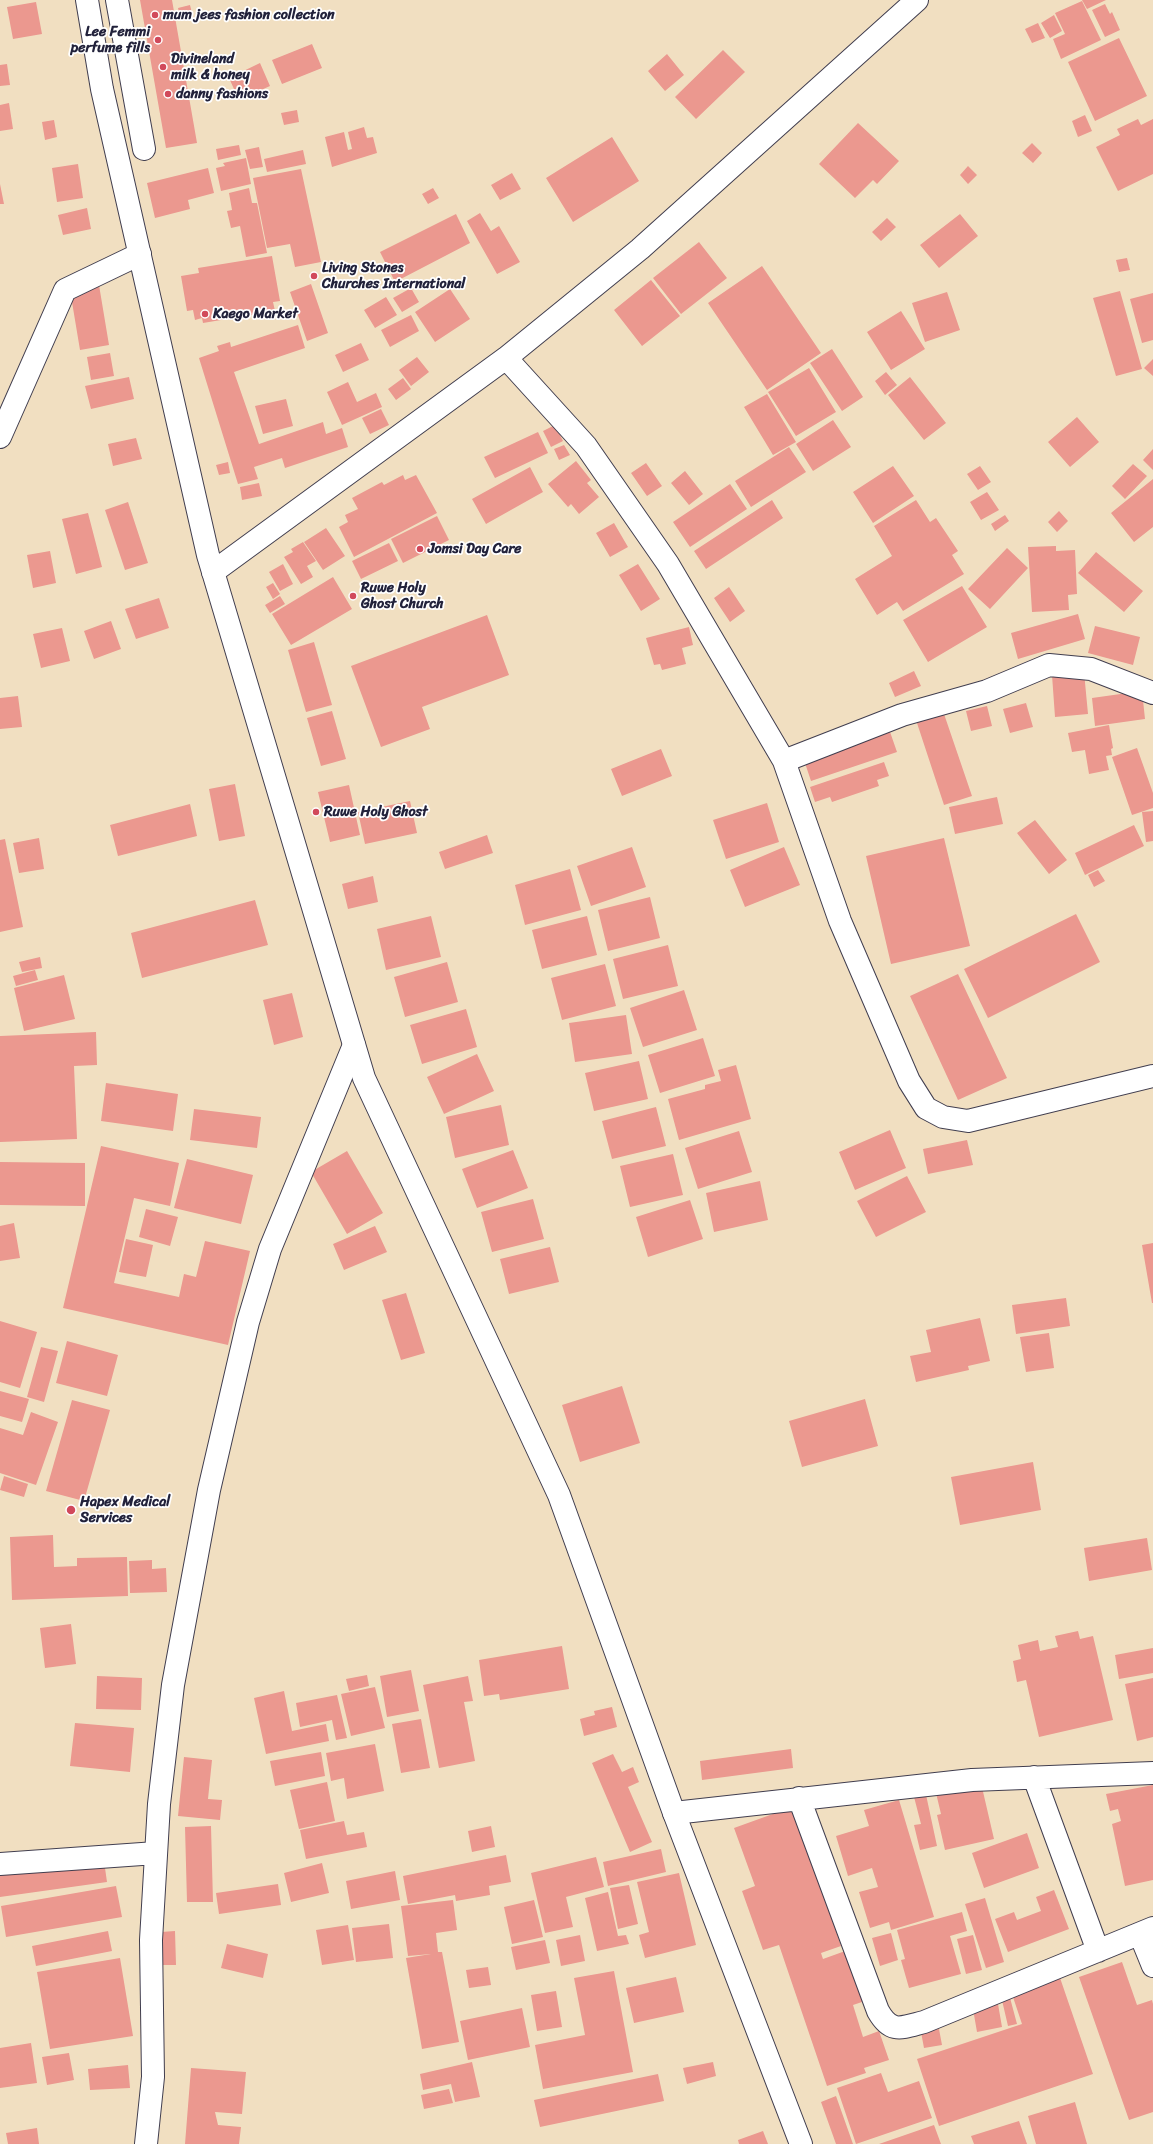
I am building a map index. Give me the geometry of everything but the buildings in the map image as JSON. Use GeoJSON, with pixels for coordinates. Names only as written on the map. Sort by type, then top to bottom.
{"type":"FeatureCollection","features":[{"type":"Feature","properties":{"kind":"street"},"geometry":{"type":"LineString","coordinates":[[87,0],[102,89],[213,572],[364,1078],[559,1495],[674,1813],[801,2144]]}},
{"type":"Feature","properties":{"kind":"street"},"geometry":{"type":"LineString","coordinates":[[117,0],[144,149]]}},
{"type":"Feature","properties":{"kind":"street"},"geometry":{"type":"LineString","coordinates":[[213,572],[506,358],[640,249],[917,0]]}},
{"type":"Feature","properties":{"kind":"street"},"geometry":{"type":"LineString","coordinates":[[0,437],[65,290],[140,254]]}},
{"type":"Feature","properties":{"kind":"street"},"geometry":{"type":"LineString","coordinates":[[506,358],[586,446],[668,564],[784,761],[840,921],[909,1081],[926,1108],[943,1117],[968,1121],[1153,1076]]}},
{"type":"Feature","properties":{"kind":"street"},"geometry":{"type":"LineString","coordinates":[[784,761],[902,715],[987,691],[1049,665],[1091,670],[1153,693]]}},
{"type":"Feature","properties":{"kind":"street"},"geometry":{"type":"LineString","coordinates":[[146,2144],[153,2077],[151,1940],[159,1804],[173,1685],[209,1490],[248,1322],[270,1248],[354,1045]]}},
{"type":"Feature","properties":{"kind":"street"},"geometry":{"type":"LineString","coordinates":[[674,1813],[972,1780],[1153,1773]]}},
{"type":"Feature","properties":{"kind":"street"},"geometry":{"type":"LineString","coordinates":[[1034,1777],[1098,1951]]}},
{"type":"Feature","properties":{"kind":"street"},"geometry":{"type":"LineString","coordinates":[[799,1798],[878,2011],[885,2024],[897,2029],[924,2022],[1146,1931],[1153,1966]]}},
{"type":"Feature","properties":{"kind":"street"},"geometry":{"type":"LineString","coordinates":[[0,1864],[156,1853]]}},
{"type":"Feature","properties":{"kind":"place","name":"mum jees fashion collection"},"geometry":{"type":"Point","coordinates":[155,15]}},
{"type":"Feature","properties":{"kind":"place","name":"Lee Femmi perfume fills"},"geometry":{"type":"Point","coordinates":[158,40]}},
{"type":"Feature","properties":{"kind":"place","name":"Divineland milk & honey"},"geometry":{"type":"Point","coordinates":[163,67]}},
{"type":"Feature","properties":{"kind":"place","name":"danny fashions"},"geometry":{"type":"Point","coordinates":[168,94]}},
{"type":"Feature","properties":{"kind":"place","name":"Living Stones Churches International"},"geometry":{"type":"Point","coordinates":[314,276]}},
{"type":"Feature","properties":{"kind":"place","name":"Kaego Market"},"geometry":{"type":"Point","coordinates":[205,314]}},
{"type":"Feature","properties":{"kind":"place","name":"Jomsi Day Care"},"geometry":{"type":"Point","coordinates":[420,549]}},
{"type":"Feature","properties":{"kind":"place","name":"Ruwe Holy Ghost Church"},"geometry":{"type":"Point","coordinates":[353,596]}},
{"type":"Feature","properties":{"kind":"place","name":"Ruwe Holy Ghost"},"geometry":{"type":"Point","coordinates":[316,812]}},
{"type":"Feature","properties":{"kind":"place","name":"Hapex Medical Services"},"geometry":{"type":"Point","coordinates":[71,1510]}}]}
